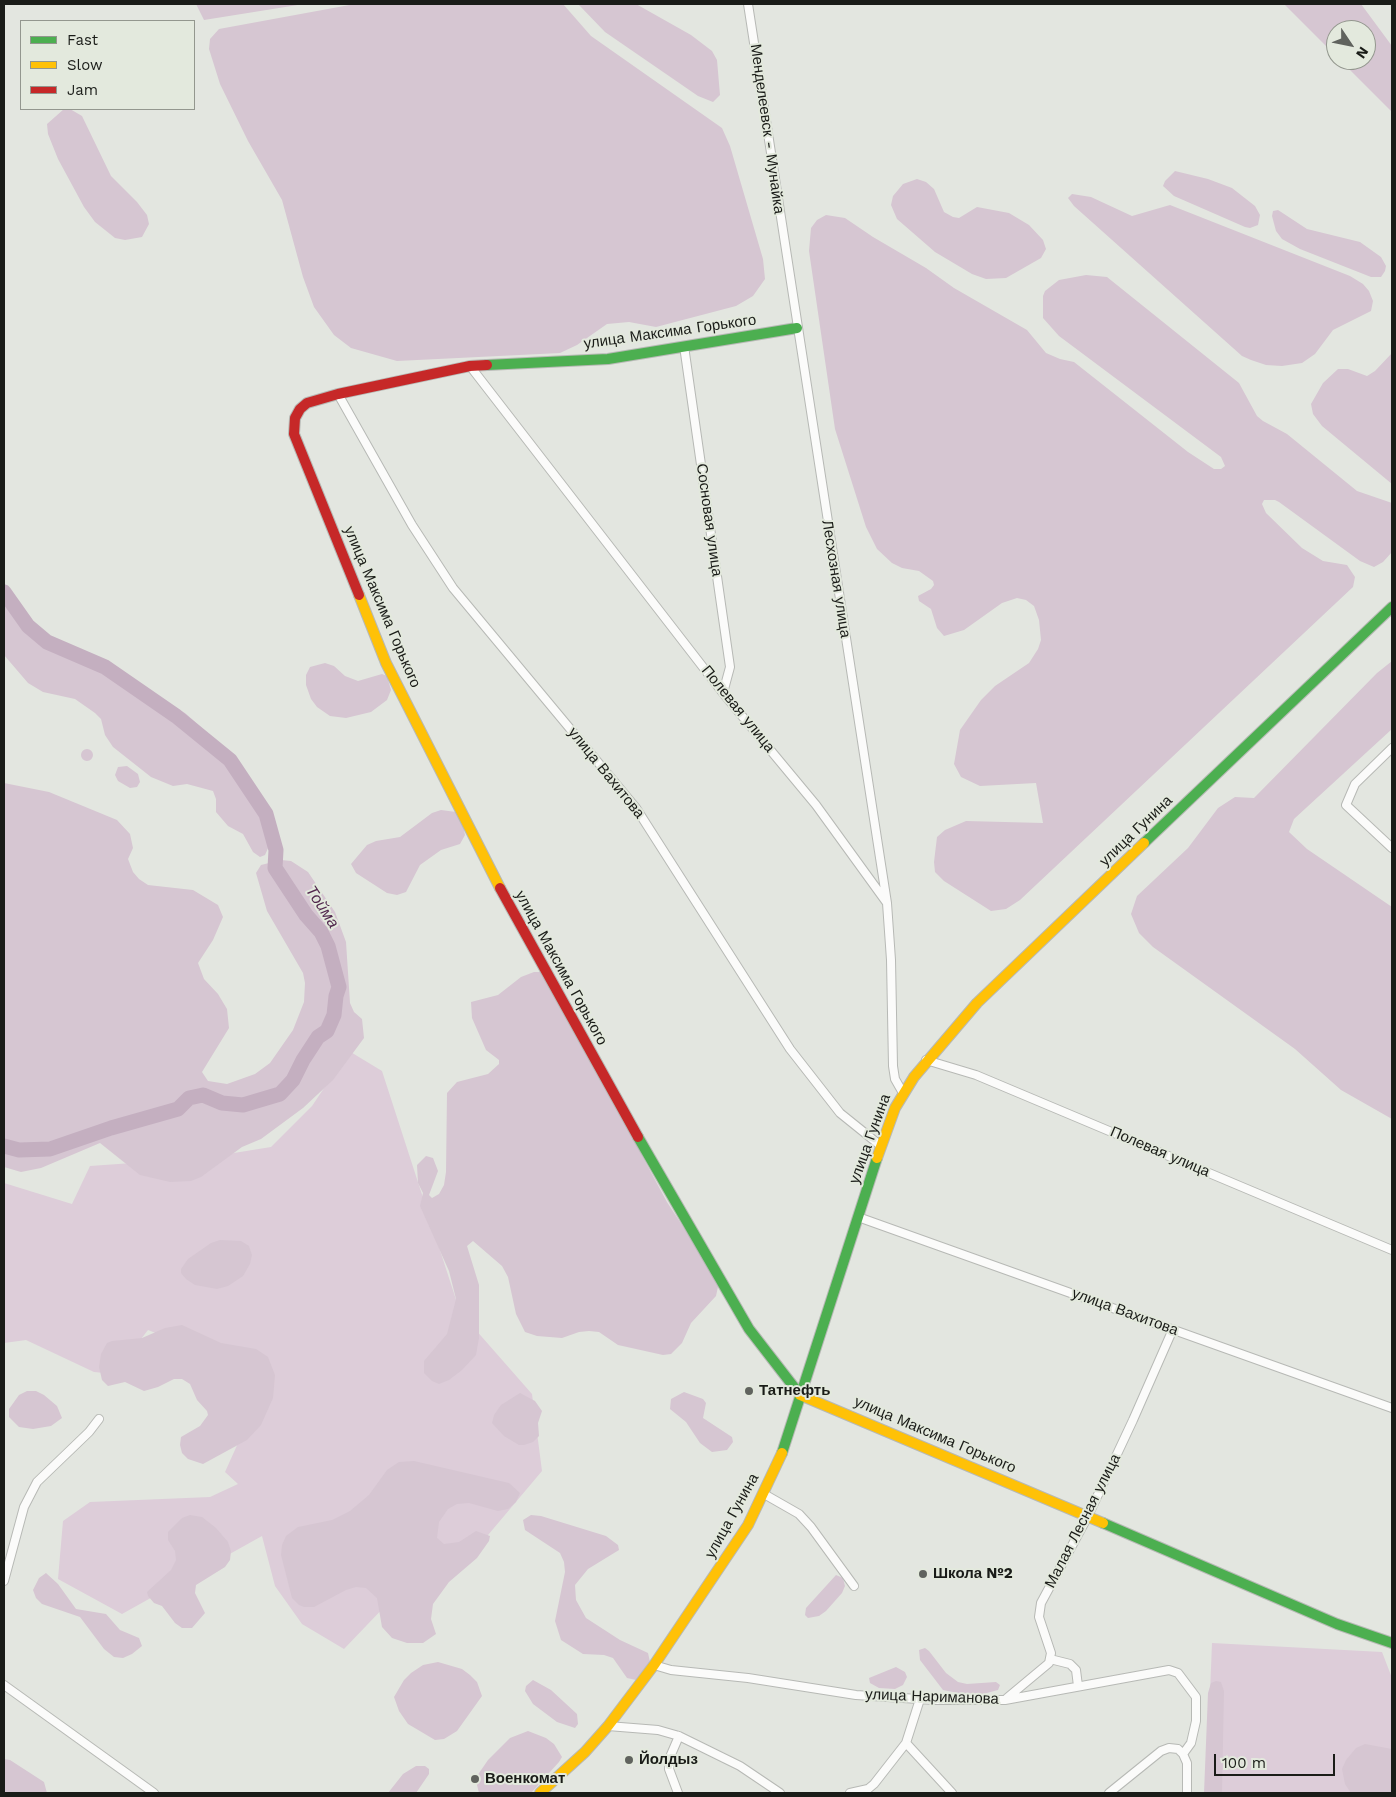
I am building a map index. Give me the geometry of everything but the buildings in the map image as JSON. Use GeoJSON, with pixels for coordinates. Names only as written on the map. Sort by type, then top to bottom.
{"type":"FeatureCollection","features":[{"type":"Feature","properties":{"kind":"street","name":"Менделеевск - Мунайка"},"geometry":{"type":"LineString","coordinates":[[748,4],[786,255]]}},
{"type":"Feature","properties":{"kind":"street","name":"Лесхозная улица"},"geometry":{"type":"LineString","coordinates":[[786,255],[887,903]]}},
{"type":"Feature","properties":{"kind":"street","name":"улица Максима Горького"},"geometry":{"type":"LineString","coordinates":[[797,328],[608,359],[470,366],[338,394],[303,406],[295,418],[294,434],[386,662],[518,923],[676,1205],[750,1329],[772,1361],[800,1396],[1088,1516],[1337,1624],[1392,1642]]}},
{"type":"Feature","properties":{"kind":"street","name":"Сосновая улица"},"geometry":{"type":"LineString","coordinates":[[684,346],[730,667],[723,692]]}},
{"type":"Feature","properties":{"kind":"street","name":"Полевая улица"},"geometry":{"type":"LineString","coordinates":[[470,366],[723,692],[816,805],[887,903]]}},
{"type":"Feature","properties":{"kind":"street","name":"улица Вахитова"},"geometry":{"type":"LineString","coordinates":[[338,394],[412,525],[453,588],[636,808],[790,1049],[840,1113],[881,1146]]}},
{"type":"Feature","properties":{"kind":"street","name":"улица Гунина"},"geometry":{"type":"LineString","coordinates":[[540,1793],[585,1752],[608,1726],[654,1665],[728,1558],[764,1494],[786,1443],[881,1146],[903,1092],[926,1060],[977,1003],[1008,972],[1392,607]]}},
{"type":"Feature","properties":{"kind":"street"},"geometry":{"type":"LineString","coordinates":[[1392,748],[1355,784],[1346,805],[1392,848]]}},
{"type":"Feature","properties":{"kind":"street"},"geometry":{"type":"LineString","coordinates":[[887,903],[892,970],[893,1066],[895,1079],[903,1092]]}},
{"type":"Feature","properties":{"kind":"street","name":"Полевая улица"},"geometry":{"type":"LineString","coordinates":[[926,1060],[985,1079],[1392,1250]]}},
{"type":"Feature","properties":{"kind":"street","name":"улица Вахитова"},"geometry":{"type":"LineString","coordinates":[[858,1217],[1392,1408]]}},
{"type":"Feature","properties":{"kind":"street","name":"Малая Лесная улица"},"geometry":{"type":"LineString","coordinates":[[1050,1659],[1051,1649],[1039,1617],[1041,1603],[1088,1516],[1134,1420],[1173,1330]]}},
{"type":"Feature","properties":{"kind":"street"},"geometry":{"type":"LineString","coordinates":[[4,1581],[24,1507],[37,1482],[90,1432],[99,1419]]}},
{"type":"Feature","properties":{"kind":"street"},"geometry":{"type":"LineString","coordinates":[[764,1494],[799,1514],[811,1527],[854,1586]]}},
{"type":"Feature","properties":{"kind":"street"},"geometry":{"type":"LineString","coordinates":[[1005,1700],[1046,1666],[1050,1659],[1070,1664],[1076,1670],[1078,1686]]}},
{"type":"Feature","properties":{"kind":"street","name":"улица Нариманова"},"geometry":{"type":"LineString","coordinates":[[654,1665],[670,1670],[748,1678],[856,1695],[920,1699],[1005,1700],[1169,1670],[1178,1673],[1196,1697],[1196,1720],[1191,1743],[1181,1752]]}},
{"type":"Feature","properties":{"kind":"street"},"geometry":{"type":"LineString","coordinates":[[4,1685],[154,1793]]}},
{"type":"Feature","properties":{"kind":"street"},"geometry":{"type":"LineString","coordinates":[[850,1793],[868,1789],[874,1784],[906,1743],[920,1699]]}},
{"type":"Feature","properties":{"kind":"street"},"geometry":{"type":"LineString","coordinates":[[608,1726],[658,1730],[679,1736],[740,1766],[780,1793]]}},
{"type":"Feature","properties":{"kind":"street"},"geometry":{"type":"LineString","coordinates":[[678,1793],[669,1769],[670,1757],[679,1736]]}},
{"type":"Feature","properties":{"kind":"street"},"geometry":{"type":"LineString","coordinates":[[906,1743],[952,1793]]}},
{"type":"Feature","properties":{"kind":"street"},"geometry":{"type":"LineString","coordinates":[[1109,1793],[1161,1751],[1169,1748],[1181,1752],[1187,1764],[1187,1793]]}},
{"type":"Feature","properties":{"kind":"shaded area"},"geometry":{"type":"Polygon","coordinates":[[[196,4],[304,4],[204,20],[196,4]]]}},
{"type":"Feature","properties":{"kind":"shaded area"},"geometry":{"type":"Polygon","coordinates":[[[355,4],[563,4],[591,36],[722,128],[730,146],[763,259],[765,279],[753,296],[736,306],[656,327],[629,322],[607,324],[577,345],[560,353],[397,361],[351,348],[334,335],[314,307],[303,277],[282,200],[248,141],[220,84],[209,49],[210,39],[219,29],[355,4]]]}},
{"type":"Feature","properties":{"kind":"shaded area"},"geometry":{"type":"Polygon","coordinates":[[[578,4],[636,4],[691,35],[712,51],[717,60],[720,95],[713,102],[698,96],[605,32],[578,4]]]}},
{"type":"Feature","properties":{"kind":"shaded area"},"geometry":{"type":"Polygon","coordinates":[[[1284,4],[1361,4],[1373,20],[1326,20],[1326,46],[1284,4]]]}},
{"type":"Feature","properties":{"kind":"shaded area"},"geometry":{"type":"Polygon","coordinates":[[[1376,24],[1392,46],[1392,112],[1350,70],[1376,70],[1376,24]]]}},
{"type":"Feature","properties":{"kind":"shaded area"},"geometry":{"type":"Polygon","coordinates":[[[63,110],[72,110],[82,116],[111,176],[147,215],[149,224],[142,237],[125,240],[115,238],[95,222],[84,207],[58,159],[48,134],[47,124],[63,110]]]}},
{"type":"Feature","properties":{"kind":"shaded area"},"geometry":{"type":"Polygon","coordinates":[[[1175,171],[1208,179],[1232,188],[1255,206],[1260,215],[1258,225],[1250,228],[1245,227],[1174,196],[1163,186],[1165,181],[1175,171]]]}},
{"type":"Feature","properties":{"kind":"shaded area"},"geometry":{"type":"Polygon","coordinates":[[[917,179],[926,182],[934,189],[944,212],[953,217],[959,218],[977,207],[1009,213],[1029,225],[1043,240],[1046,249],[1041,258],[1006,278],[986,279],[972,274],[935,252],[897,219],[891,205],[893,196],[903,184],[917,179]]]}},
{"type":"Feature","properties":{"kind":"shaded area"},"geometry":{"type":"Polygon","coordinates":[[[1072,194],[1091,197],[1132,216],[1170,205],[1350,276],[1363,284],[1369,291],[1373,301],[1371,311],[1333,330],[1315,354],[1302,363],[1282,366],[1266,365],[1251,360],[1242,356],[1074,206],[1068,198],[1072,194]]]}},
{"type":"Feature","properties":{"kind":"shaded area"},"geometry":{"type":"Polygon","coordinates":[[[1278,210],[1307,229],[1360,242],[1381,257],[1386,266],[1385,271],[1381,277],[1371,277],[1300,249],[1282,239],[1276,231],[1272,216],[1273,211],[1278,210]]]}},
{"type":"Feature","properties":{"kind":"shaded area"},"geometry":{"type":"Polygon","coordinates":[[[826,215],[845,218],[926,268],[954,288],[1027,330],[1046,353],[1074,362],[1188,452],[1214,469],[1221,469],[1225,466],[1221,457],[1059,336],[1043,318],[1043,296],[1045,291],[1059,280],[1086,275],[1107,277],[1239,383],[1257,416],[1263,421],[1287,434],[1357,491],[1392,503],[1392,552],[1383,562],[1374,567],[1360,561],[1279,502],[1264,500],[1262,504],[1266,513],[1302,548],[1323,561],[1347,565],[1355,577],[1353,587],[1020,900],[1006,909],[991,911],[944,881],[935,872],[934,862],[937,837],[945,830],[966,821],[1043,823],[1036,783],[980,786],[961,777],[954,764],[960,730],[981,700],[995,686],[1029,663],[1038,649],[1041,640],[1039,620],[1034,606],[1026,600],[1017,598],[1002,603],[964,630],[944,636],[937,628],[931,609],[919,601],[918,596],[931,589],[934,585],[933,581],[919,571],[902,568],[892,563],[877,549],[866,527],[835,429],[809,251],[811,228],[817,220],[826,215]]]}},
{"type":"Feature","properties":{"kind":"shaded area"},"geometry":{"type":"Polygon","coordinates":[[[1392,353],[1392,484],[1322,426],[1313,414],[1311,404],[1323,383],[1338,369],[1348,369],[1367,376],[1375,371],[1392,353]]]}},
{"type":"Feature","properties":{"kind":"shaded area"},"geometry":{"type":"Polygon","coordinates":[[[4,593],[30,617],[40,631],[77,654],[126,673],[148,691],[185,713],[217,741],[233,758],[254,789],[269,846],[265,855],[260,857],[253,852],[243,834],[228,826],[216,812],[216,799],[213,791],[187,784],[173,786],[151,777],[113,747],[105,735],[101,719],[95,713],[75,699],[43,692],[28,683],[4,655],[4,593]]]}},
{"type":"Feature","properties":{"kind":"shaded area"},"geometry":{"type":"Polygon","coordinates":[[[1392,661],[1392,729],[1294,819],[1289,832],[1307,849],[1392,907],[1392,1119],[1341,1090],[1295,1049],[1153,947],[1139,933],[1131,914],[1137,896],[1188,848],[1218,808],[1235,797],[1254,798],[1377,673],[1392,661]]]}},
{"type":"Feature","properties":{"kind":"shaded area"},"geometry":{"type":"Polygon","coordinates":[[[325,663],[334,666],[345,676],[358,681],[382,674],[387,676],[391,690],[387,700],[371,712],[346,718],[330,716],[317,707],[311,699],[306,685],[306,675],[310,667],[325,663]]]}},
{"type":"Feature","properties":{"kind":"shaded area"},"geometry":{"type":"Polygon","coordinates":[[[85,749],[89,749],[93,755],[89,761],[85,761],[81,757],[81,753],[85,749]]]}},
{"type":"Feature","properties":{"kind":"shaded area"},"geometry":{"type":"Polygon","coordinates":[[[127,766],[138,774],[140,782],[137,787],[130,788],[118,781],[115,775],[118,767],[127,766]]]}},
{"type":"Feature","properties":{"kind":"shaded area"},"geometry":{"type":"Polygon","coordinates":[[[4,783],[49,792],[117,820],[130,834],[133,848],[128,859],[133,872],[139,879],[148,885],[193,890],[218,905],[223,917],[213,940],[198,963],[204,979],[218,994],[227,1009],[229,1028],[202,1072],[208,1081],[227,1084],[255,1074],[270,1063],[293,1030],[304,1002],[305,983],[303,973],[267,911],[256,873],[261,865],[281,860],[291,861],[308,872],[335,912],[346,942],[350,1003],[354,1012],[362,1019],[364,1038],[333,1080],[303,1108],[261,1139],[242,1147],[201,1177],[191,1181],[170,1182],[140,1175],[100,1143],[41,1168],[21,1172],[4,1167],[4,783]]]}},
{"type":"Feature","properties":{"kind":"shaded area"},"geometry":{"type":"Polygon","coordinates":[[[441,810],[456,812],[462,820],[465,835],[460,844],[441,850],[420,865],[406,892],[397,895],[387,893],[356,873],[351,864],[367,845],[376,841],[400,837],[432,813],[441,810]]]}},
{"type":"Feature","properties":{"kind":"shaded area"},"geometry":{"type":"Polygon","coordinates":[[[534,972],[541,972],[547,979],[667,1202],[719,1282],[716,1296],[691,1323],[682,1343],[671,1354],[663,1355],[618,1345],[599,1332],[579,1332],[562,1338],[537,1336],[525,1332],[516,1314],[508,1277],[502,1266],[473,1241],[467,1246],[479,1285],[479,1338],[476,1355],[462,1370],[449,1380],[439,1384],[432,1381],[424,1373],[424,1361],[447,1334],[456,1299],[449,1271],[420,1206],[423,1193],[418,1183],[417,1165],[426,1156],[433,1158],[438,1171],[429,1195],[432,1198],[439,1194],[444,1185],[446,1172],[447,1093],[457,1082],[488,1074],[499,1064],[499,1060],[486,1050],[472,1018],[471,1002],[498,995],[521,977],[534,972]]]}},
{"type":"Feature","properties":{"kind":"shaded area"},"geometry":{"type":"Polygon","coordinates":[[[349,1051],[382,1071],[460,1312],[532,1394],[542,1471],[483,1541],[389,1602],[344,1649],[302,1624],[275,1586],[262,1536],[122,1614],[58,1579],[63,1521],[90,1502],[210,1497],[238,1484],[225,1472],[252,1412],[215,1356],[148,1330],[114,1374],[94,1372],[26,1340],[4,1343],[4,1183],[72,1204],[90,1166],[203,1158],[271,1147],[312,1106],[349,1051]]]}},
{"type":"Feature","properties":{"kind":"shaded area"},"geometry":{"type":"Polygon","coordinates":[[[220,1240],[241,1241],[249,1246],[252,1255],[250,1264],[243,1276],[228,1286],[217,1289],[195,1285],[186,1279],[181,1273],[181,1269],[188,1259],[211,1243],[220,1240]]]}},
{"type":"Feature","properties":{"kind":"shaded area"},"geometry":{"type":"Polygon","coordinates":[[[182,1325],[221,1343],[256,1349],[268,1357],[275,1375],[273,1398],[261,1425],[247,1440],[203,1464],[188,1459],[182,1453],[180,1445],[181,1437],[200,1426],[208,1415],[207,1411],[197,1400],[190,1384],[182,1379],[174,1379],[144,1391],[125,1382],[108,1386],[102,1380],[99,1367],[101,1354],[107,1343],[142,1338],[165,1328],[182,1325]]]}},
{"type":"Feature","properties":{"kind":"shaded area"},"geometry":{"type":"Polygon","coordinates":[[[27,1391],[36,1391],[44,1395],[57,1406],[62,1418],[51,1426],[33,1429],[19,1427],[9,1417],[9,1409],[19,1395],[27,1391]]]}},
{"type":"Feature","properties":{"kind":"shaded area"},"geometry":{"type":"Polygon","coordinates":[[[684,1392],[703,1399],[706,1403],[703,1418],[732,1437],[733,1442],[727,1450],[712,1452],[700,1443],[686,1422],[670,1409],[671,1399],[684,1392]]]}},
{"type":"Feature","properties":{"kind":"shaded area"},"geometry":{"type":"Polygon","coordinates":[[[520,1393],[535,1401],[542,1411],[538,1423],[539,1436],[533,1442],[524,1445],[519,1445],[504,1436],[492,1423],[494,1415],[501,1405],[520,1393]]]}},
{"type":"Feature","properties":{"kind":"shaded area"},"geometry":{"type":"Polygon","coordinates":[[[414,1461],[509,1483],[520,1493],[516,1502],[508,1509],[498,1511],[469,1503],[457,1504],[448,1509],[439,1522],[437,1538],[444,1544],[459,1542],[476,1531],[490,1536],[489,1541],[477,1558],[449,1582],[433,1604],[431,1619],[436,1634],[423,1643],[407,1643],[392,1638],[382,1627],[377,1598],[366,1588],[356,1587],[346,1590],[314,1607],[299,1605],[292,1598],[281,1555],[282,1545],[286,1536],[298,1527],[332,1520],[350,1511],[369,1495],[387,1470],[399,1462],[414,1461]]]}},
{"type":"Feature","properties":{"kind":"shaded area"},"geometry":{"type":"Polygon","coordinates":[[[190,1515],[202,1517],[216,1528],[228,1542],[231,1551],[230,1560],[225,1567],[196,1585],[195,1593],[205,1613],[192,1628],[182,1628],[175,1623],[162,1606],[154,1603],[147,1592],[171,1570],[176,1560],[175,1551],[168,1540],[168,1532],[182,1518],[190,1515]]]}},
{"type":"Feature","properties":{"kind":"shaded area"},"geometry":{"type":"Polygon","coordinates":[[[531,1515],[541,1516],[606,1536],[618,1545],[619,1550],[588,1569],[575,1585],[576,1600],[586,1618],[620,1640],[648,1653],[650,1662],[636,1680],[627,1678],[613,1658],[604,1655],[583,1654],[561,1640],[555,1621],[565,1572],[564,1562],[560,1553],[525,1530],[523,1520],[531,1515]]]}},
{"type":"Feature","properties":{"kind":"shaded area"},"geometry":{"type":"Polygon","coordinates":[[[46,1573],[58,1584],[76,1609],[106,1614],[120,1630],[139,1638],[142,1646],[123,1658],[114,1657],[104,1649],[80,1617],[42,1604],[36,1598],[33,1590],[39,1578],[46,1573]]]}},
{"type":"Feature","properties":{"kind":"shaded area"},"geometry":{"type":"Polygon","coordinates":[[[836,1575],[843,1578],[845,1586],[842,1593],[826,1611],[819,1616],[808,1618],[805,1615],[806,1608],[836,1575]]]}},
{"type":"Feature","properties":{"kind":"shaded area"},"geometry":{"type":"Polygon","coordinates":[[[1212,1643],[1382,1652],[1392,1678],[1392,1793],[1206,1793],[1212,1643]]]}},
{"type":"Feature","properties":{"kind":"shaded area"},"geometry":{"type":"Polygon","coordinates":[[[925,1648],[946,1673],[958,1682],[967,1684],[996,1682],[1000,1685],[998,1690],[983,1694],[943,1690],[920,1660],[919,1650],[925,1648]]]}},
{"type":"Feature","properties":{"kind":"shaded area"},"geometry":{"type":"Polygon","coordinates":[[[438,1662],[462,1669],[470,1675],[477,1682],[482,1696],[457,1731],[444,1739],[435,1740],[408,1724],[399,1711],[394,1697],[404,1680],[411,1673],[423,1665],[438,1662]]]}},
{"type":"Feature","properties":{"kind":"shaded area"},"geometry":{"type":"Polygon","coordinates":[[[896,1667],[905,1672],[907,1677],[903,1685],[895,1689],[879,1688],[870,1683],[869,1678],[896,1667]]]}},
{"type":"Feature","properties":{"kind":"shaded area"},"geometry":{"type":"Polygon","coordinates":[[[533,1680],[551,1690],[577,1714],[578,1724],[575,1728],[557,1722],[533,1704],[525,1691],[526,1686],[533,1680]]]}},
{"type":"Feature","properties":{"kind":"shaded area"},"geometry":{"type":"Polygon","coordinates":[[[1221,1682],[1224,1691],[1222,1793],[1204,1793],[1208,1693],[1211,1683],[1221,1682]]]}},
{"type":"Feature","properties":{"kind":"shaded area"},"geometry":{"type":"Polygon","coordinates":[[[528,1731],[546,1738],[554,1744],[562,1757],[559,1762],[531,1793],[479,1793],[476,1781],[477,1776],[488,1760],[510,1738],[528,1731]]]}},
{"type":"Feature","properties":{"kind":"shaded area"},"geometry":{"type":"Polygon","coordinates":[[[1365,1744],[1392,1749],[1392,1793],[1351,1793],[1345,1784],[1342,1769],[1346,1760],[1356,1748],[1365,1744]]]}},
{"type":"Feature","properties":{"kind":"shaded area"},"geometry":{"type":"Polygon","coordinates":[[[4,1759],[10,1760],[44,1782],[47,1793],[4,1793],[4,1759]]]}},
{"type":"Feature","properties":{"kind":"shaded area"},"geometry":{"type":"Polygon","coordinates":[[[416,1766],[425,1766],[429,1769],[429,1774],[416,1793],[388,1793],[403,1774],[416,1766]]]}},
{"type":"Feature","properties":{"kind":"waterway","name":"Тойма"},"geometry":{"type":"LineString","coordinates":[[4,592],[28,626],[47,642],[105,667],[176,716],[230,760],[266,814],[276,850],[275,868],[306,915],[321,932],[328,946],[339,987],[334,1015],[327,1031],[318,1037],[293,1080],[280,1094],[243,1105],[222,1103],[203,1095],[189,1098],[178,1109],[111,1128],[50,1149],[19,1150],[4,1146]]}},
{"type":"Feature","properties":{"kind":"traffic: fast"},"geometry":{"type":"LineString","coordinates":[[487,365],[608,359],[797,328]]}},
{"type":"Feature","properties":{"kind":"traffic: fast"},"geometry":{"type":"LineString","coordinates":[[1144,843],[1392,607]]}},
{"type":"Feature","properties":{"kind":"traffic: fast"},"geometry":{"type":"LineString","coordinates":[[638,1137],[749,1329],[797,1391]]}},
{"type":"Feature","properties":{"kind":"traffic: fast"},"geometry":{"type":"LineString","coordinates":[[782,1453],[877,1158]]}},
{"type":"Feature","properties":{"kind":"traffic: fast"},"geometry":{"type":"LineString","coordinates":[[1103,1523],[1337,1624],[1392,1643]]}},
{"type":"Feature","properties":{"kind":"traffic: slow"},"geometry":{"type":"LineString","coordinates":[[359,595],[386,663],[500,888]]}},
{"type":"Feature","properties":{"kind":"traffic: slow"},"geometry":{"type":"LineString","coordinates":[[877,1158],[895,1108],[914,1077],[977,1003],[1144,843]]}},
{"type":"Feature","properties":{"kind":"traffic: slow"},"geometry":{"type":"LineString","coordinates":[[797,1391],[800,1395],[1103,1523]]}},
{"type":"Feature","properties":{"kind":"traffic: slow"},"geometry":{"type":"LineString","coordinates":[[540,1793],[585,1752],[608,1726],[654,1665],[748,1525],[782,1453]]}},
{"type":"Feature","properties":{"kind":"traffic: jam"},"geometry":{"type":"LineString","coordinates":[[359,595],[294,434],[295,418],[300,409],[307,403],[338,394],[470,366],[487,365]]}},
{"type":"Feature","properties":{"kind":"traffic: jam"},"geometry":{"type":"LineString","coordinates":[[500,888],[638,1137]]}},
{"type":"Feature","properties":{"kind":"place","name":"Татнефть"},"geometry":{"type":"Point","coordinates":[749,1391]}},
{"type":"Feature","properties":{"kind":"place","name":"Школа №2"},"geometry":{"type":"Point","coordinates":[923,1574]}},
{"type":"Feature","properties":{"kind":"place","name":"Йолдыз"},"geometry":{"type":"Point","coordinates":[629,1760]}},
{"type":"Feature","properties":{"kind":"place","name":"Военкомат"},"geometry":{"type":"Point","coordinates":[475,1779]}}]}
